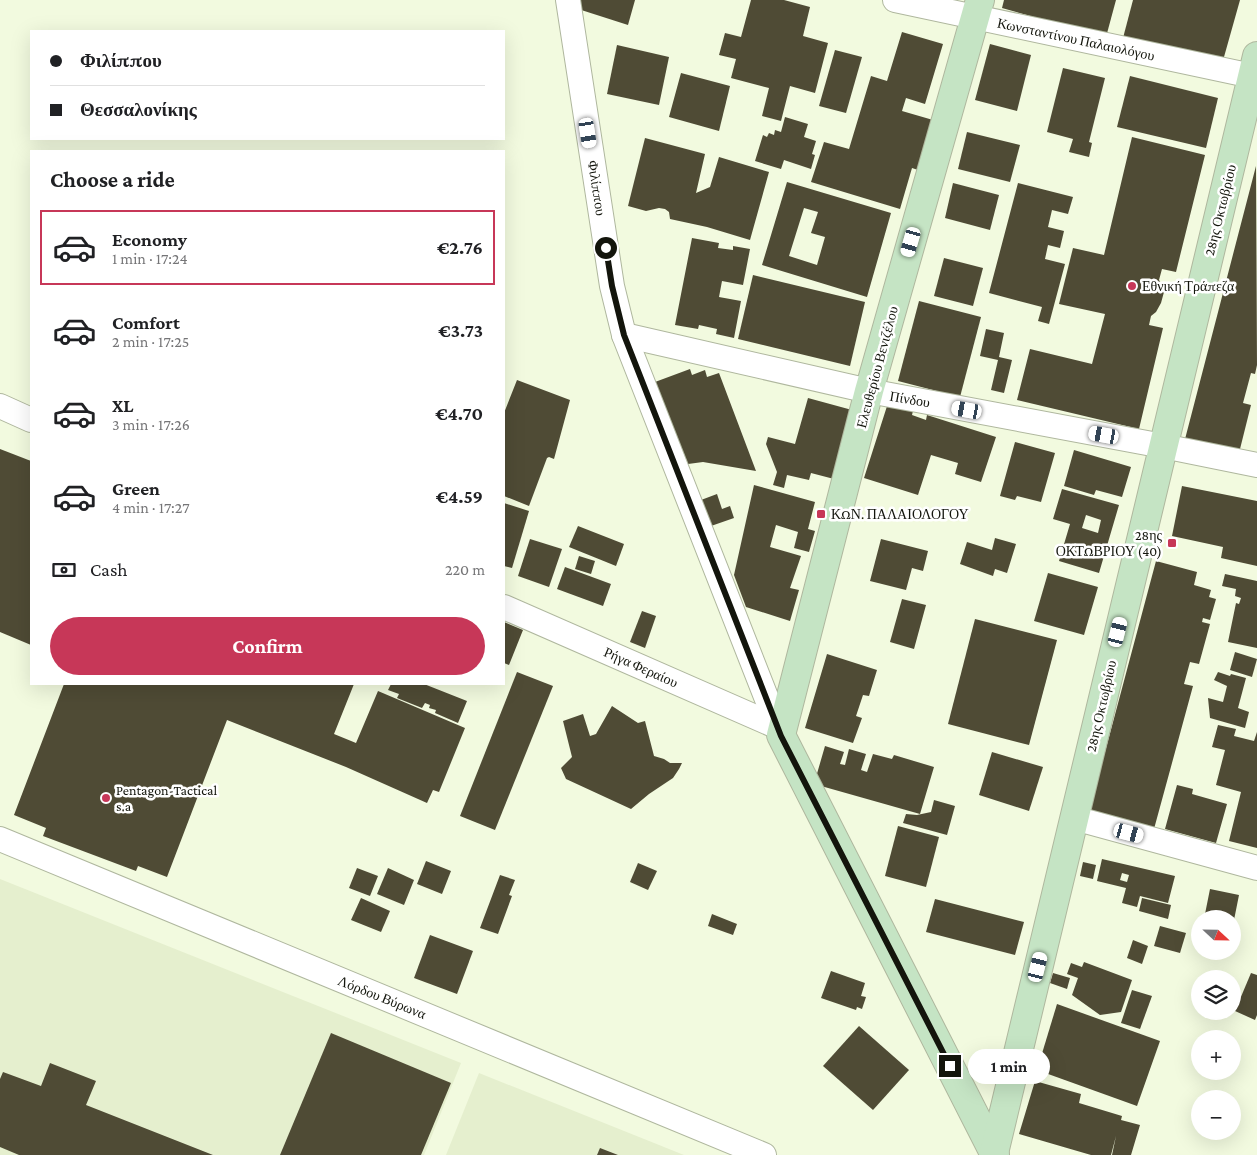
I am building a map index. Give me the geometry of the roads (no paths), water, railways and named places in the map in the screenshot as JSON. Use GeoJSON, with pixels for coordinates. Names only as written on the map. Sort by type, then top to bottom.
{"type":"FeatureCollection","features":[{"type":"Feature","properties":{"kind":"main road","name":"Ελευθερίου Βενιζέλου"},"geometry":{"type":"LineString","coordinates":[[779,732],[869,392],[978,9]]}},
{"type":"Feature","properties":{"kind":"main road","name":"28ης Οκτωβρίου"},"geometry":{"type":"LineString","coordinates":[[994,1154],[1255,70]]}},
{"type":"Feature","properties":{"kind":"main road"},"geometry":{"type":"LineString","coordinates":[[779,732],[994,1154]]}},
{"type":"Feature","properties":{"kind":"street","name":"Φιλίππου"},"geometry":{"type":"LineString","coordinates":[[568,0],[612,286],[624,335],[779,732]]}},
{"type":"Feature","properties":{"kind":"street","name":"Κωνσταντίνου Παλαιολόγου"},"geometry":{"type":"LineString","coordinates":[[895,0],[978,9],[1255,70]]}},
{"type":"Feature","properties":{"kind":"street","name":"Πίνδου"},"geometry":{"type":"LineString","coordinates":[[624,335],[869,392],[1163,446],[1257,466]]}},
{"type":"Feature","properties":{"kind":"street"},"geometry":{"type":"LineString","coordinates":[[0,406],[30,420]]}},
{"type":"Feature","properties":{"kind":"street","name":"Ρήγα Φεραίου"},"geometry":{"type":"LineString","coordinates":[[505,607],[779,732]]}},
{"type":"Feature","properties":{"kind":"street"},"geometry":{"type":"LineString","coordinates":[[1074,818],[1257,868]]}},
{"type":"Feature","properties":{"kind":"street","name":"Λόρδου Βύρωνα"},"geometry":{"type":"LineString","coordinates":[[0,838],[764,1155]]}},
{"type":"Feature","properties":{"kind":"place","name":"Εθνική Τράπεζα"},"geometry":{"type":"Point","coordinates":[1132,286]}},
{"type":"Feature","properties":{"kind":"place","name":"ΚΩΝ. ΠΑΛΑΙΟΛΟΓΟΥ"},"geometry":{"type":"Point","coordinates":[821,514]}},
{"type":"Feature","properties":{"kind":"place","name":"28ης ΟΚΤΩΒΡΙΟΥ (40)"},"geometry":{"type":"Point","coordinates":[1172,543]}},
{"type":"Feature","properties":{"kind":"place","name":"Pentagon-Tactical s.a"},"geometry":{"type":"Point","coordinates":[106,798]}}]}
